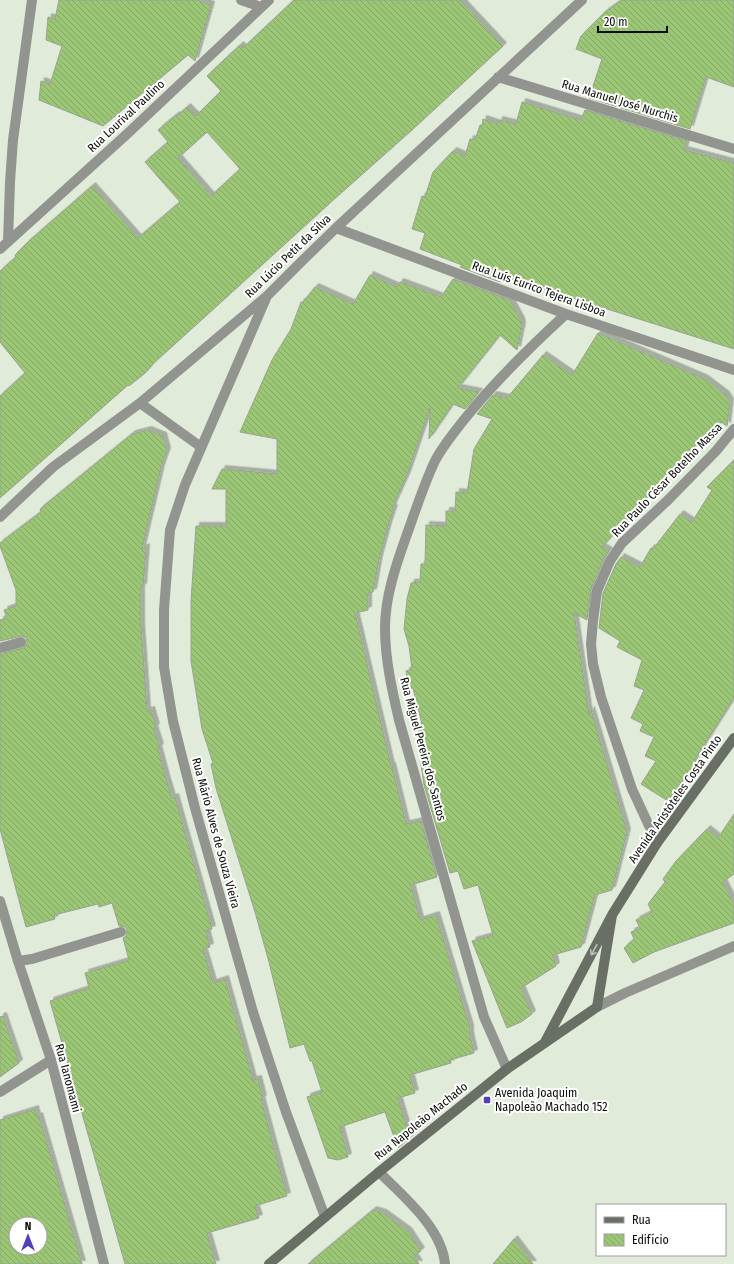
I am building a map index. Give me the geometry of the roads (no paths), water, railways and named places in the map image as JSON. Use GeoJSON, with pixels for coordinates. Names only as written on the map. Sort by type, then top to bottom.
{"type":"FeatureCollection","features":[{"type":"Feature","properties":{"kind":"main road","name":"Avenida Aristóteles Costa Pinto"},"geometry":{"type":"LineString","coordinates":[[544,1044],[612,916],[657,843],[734,738]]}},
{"type":"Feature","properties":{"kind":"main road","name":"Avenida Aristóteles Costa Pinto"},"geometry":{"type":"LineString","coordinates":[[597,1008],[612,916]]}},
{"type":"Feature","properties":{"kind":"main road","name":"Rua Napoleão Machado"},"geometry":{"type":"LineString","coordinates":[[269,1264],[379,1172],[507,1069],[597,1008]]}},
{"type":"Feature","properties":{"kind":"street"},"geometry":{"type":"LineString","coordinates":[[8,242],[13,140],[32,0]]}},
{"type":"Feature","properties":{"kind":"street"},"geometry":{"type":"LineString","coordinates":[[241,0],[261,7]]}},
{"type":"Feature","properties":{"kind":"street","name":"Rua Lourival Paulino"},"geometry":{"type":"LineString","coordinates":[[0,249],[126,135],[269,0]]}},
{"type":"Feature","properties":{"kind":"street","name":"Rua Lúcio Petit da Silva"},"geometry":{"type":"LineString","coordinates":[[0,517],[53,467],[140,403],[267,296],[336,228],[582,0]]}},
{"type":"Feature","properties":{"kind":"street","name":"Rua Manuel José Nurchis"},"geometry":{"type":"LineString","coordinates":[[498,77],[734,149]]}},
{"type":"Feature","properties":{"kind":"street","name":"Rua Luís Eurico Tejera Lisboa"},"geometry":{"type":"LineString","coordinates":[[336,228],[566,314],[734,370]]}},
{"type":"Feature","properties":{"kind":"street","name":"Rua Mário Alves de Souza Vieira"},"geometry":{"type":"LineString","coordinates":[[267,296],[185,484],[170,530],[164,610],[164,660],[173,722],[195,808],[253,1012],[286,1112],[325,1217]]}},
{"type":"Feature","properties":{"kind":"street","name":"Rua Miguel Pereira dos Santos"},"geometry":{"type":"LineString","coordinates":[[507,1069],[484,1017],[399,720],[392,688],[386,648],[385,626],[387,603],[391,584],[410,526],[435,462],[454,433],[504,373],[566,314]]}},
{"type":"Feature","properties":{"kind":"street"},"geometry":{"type":"LineString","coordinates":[[140,403],[201,447]]}},
{"type":"Feature","properties":{"kind":"street","name":"Rua Paulo César Botelho Massa"},"geometry":{"type":"LineString","coordinates":[[657,843],[632,789],[601,696],[593,664],[591,644],[597,591],[610,561],[622,543],[668,500],[716,451],[734,429]]}},
{"type":"Feature","properties":{"kind":"street"},"geometry":{"type":"LineString","coordinates":[[0,648],[21,642]]}},
{"type":"Feature","properties":{"kind":"street","name":"Rua Ianomami"},"geometry":{"type":"LineString","coordinates":[[0,901],[18,962],[51,1060],[104,1264]]}},
{"type":"Feature","properties":{"kind":"street"},"geometry":{"type":"LineString","coordinates":[[18,962],[121,932]]}},
{"type":"Feature","properties":{"kind":"street"},"geometry":{"type":"LineString","coordinates":[[597,1008],[625,993],[734,946]]}},
{"type":"Feature","properties":{"kind":"street"},"geometry":{"type":"LineString","coordinates":[[0,1092],[51,1060]]}},
{"type":"Feature","properties":{"kind":"street"},"geometry":{"type":"LineString","coordinates":[[379,1172],[426,1220],[440,1242],[445,1264]]}},
{"type":"Feature","properties":{"kind":"place","name":"Avenida Joaquim Napoleão Machado 152"},"geometry":{"type":"Point","coordinates":[487,1100]}}]}
